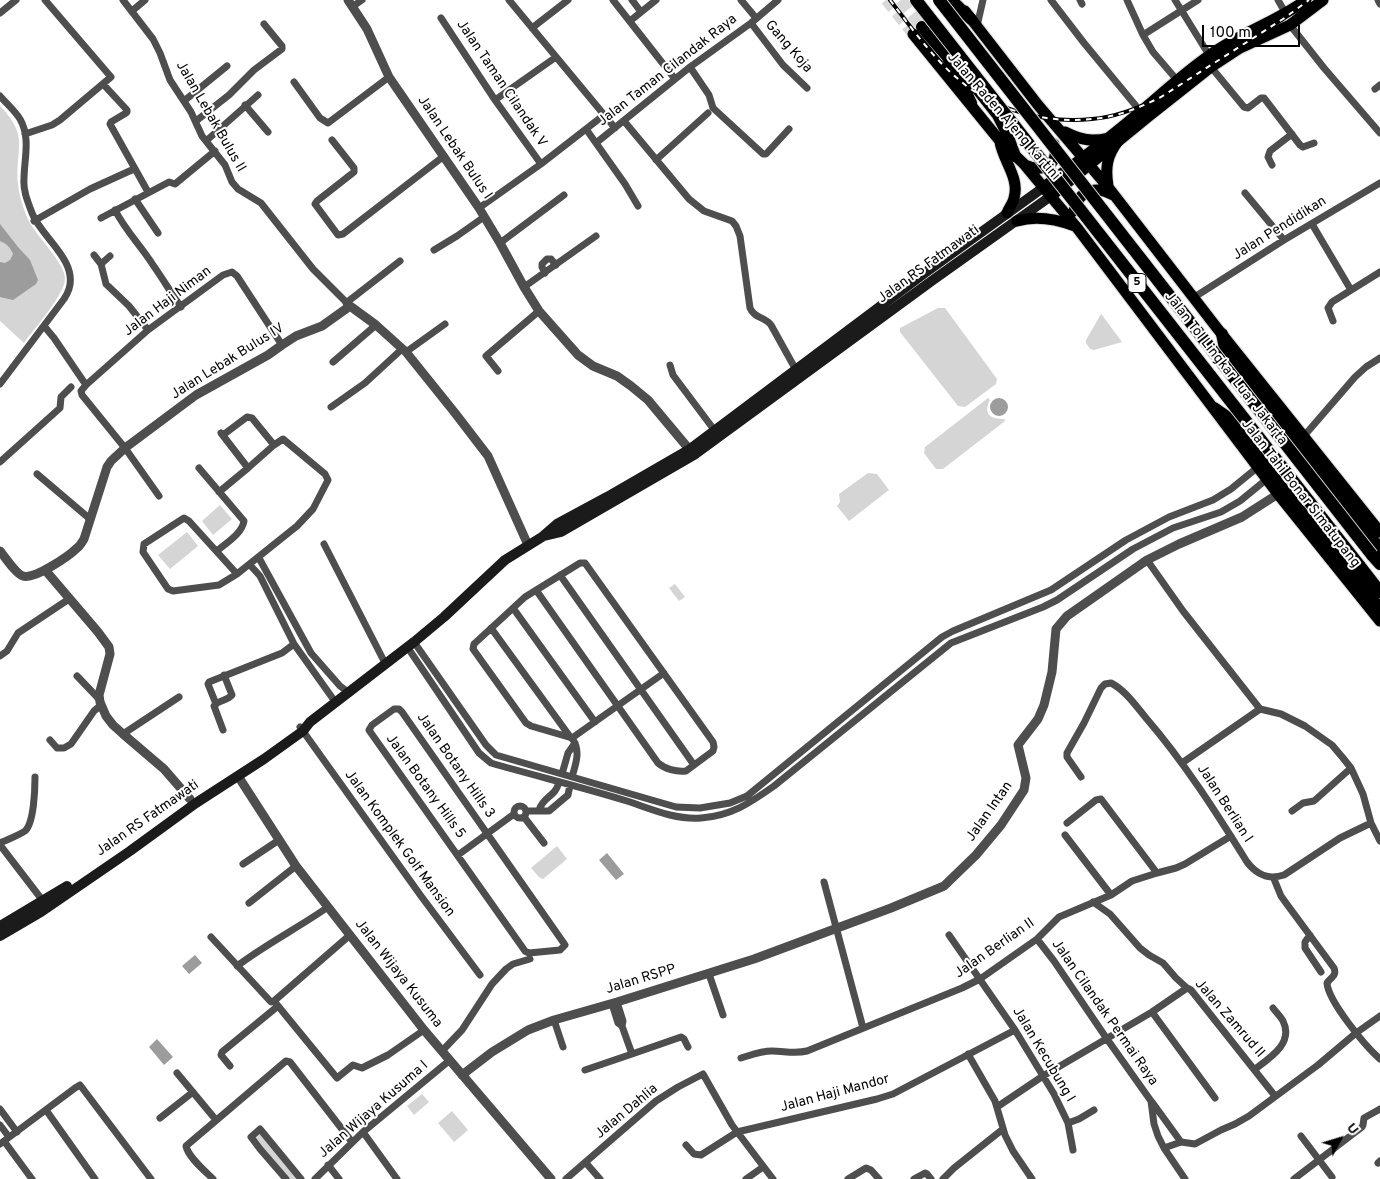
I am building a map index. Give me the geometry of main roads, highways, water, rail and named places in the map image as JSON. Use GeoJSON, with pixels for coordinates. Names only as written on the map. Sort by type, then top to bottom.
{"type":"FeatureCollection","features":[{"type":"Feature","properties":{"kind":"highway","name":"Jalan Tol Lingkar Luar Jakarta"},"geometry":{"type":"LineString","coordinates":[[916,0],[1380,592]]}},
{"type":"Feature","properties":{"kind":"highway","name":"Jalan Tol Lingkar Luar Jakarta"},"geometry":{"type":"LineString","coordinates":[[939,0],[1380,564]]}},
{"type":"Feature","properties":{"kind":"highway"},"geometry":{"type":"LineString","coordinates":[[952,0],[974,23]]}},
{"type":"Feature","properties":{"kind":"highway"},"geometry":{"type":"LineString","coordinates":[[920,29],[961,68],[998,115],[1019,160]]}},
{"type":"Feature","properties":{"kind":"highway"},"geometry":{"type":"LineString","coordinates":[[943,52],[962,83],[971,104]]}},
{"type":"Feature","properties":{"kind":"highway"},"geometry":{"type":"LineString","coordinates":[[1222,334],[1225,348],[1229,355],[1380,549]]}},
{"type":"Feature","properties":{"kind":"highway"},"geometry":{"type":"LineString","coordinates":[[1214,408],[1227,417],[1240,431],[1380,609]]}},
{"type":"Feature","properties":{"kind":"main road"},"geometry":{"type":"LineString","coordinates":[[957,0],[1038,105],[1112,191],[1193,298],[1380,532]]}},
{"type":"Feature","properties":{"kind":"main road","name":"Jalan RS Fatmawati"},"geometry":{"type":"LineString","coordinates":[[1113,139],[1177,80],[1209,55],[1241,36],[1288,19],[1306,0]]}},
{"type":"Feature","properties":{"kind":"main road","name":"Jalan RS Fatmawati"},"geometry":{"type":"LineString","coordinates":[[692,452],[715,430],[796,370],[1017,221],[1047,191],[1113,139],[1211,67],[1288,19],[1323,0]]}},
{"type":"Feature","properties":{"kind":"main road","name":"Jalan Raden Ajeng Kartini"},"geometry":{"type":"LineString","coordinates":[[920,29],[971,104],[1000,141],[1047,191]]}},
{"type":"Feature","properties":{"kind":"main road"},"geometry":{"type":"LineString","coordinates":[[986,38],[1054,144],[1056,152],[1054,157],[1047,166],[1041,169],[1019,160]]}},
{"type":"Feature","properties":{"kind":"main road"},"geometry":{"type":"LineString","coordinates":[[1054,122],[1064,131],[1076,137],[1088,140],[1113,139],[1106,175],[1112,191]]}},
{"type":"Feature","properties":{"kind":"main road"},"geometry":{"type":"LineString","coordinates":[[1000,141],[1016,187],[1014,199],[1007,213]]}},
{"type":"Feature","properties":{"kind":"main road"},"geometry":{"type":"LineString","coordinates":[[1077,228],[1074,219],[1074,209],[1078,200],[1085,193],[1095,190],[1112,191]]}},
{"type":"Feature","properties":{"kind":"main road","name":"Jalan RS Fatmawati"},"geometry":{"type":"LineString","coordinates":[[0,936],[41,912],[196,803],[238,776],[411,645],[505,560],[542,537],[557,524],[593,509],[692,452],[869,321],[1007,213],[1047,191]]}},
{"type":"Feature","properties":{"kind":"main road","name":"Jalan Tahi Bonar Simatupang"},"geometry":{"type":"LineString","coordinates":[[1047,191],[1214,408],[1263,483],[1278,494],[1380,621]]}},
{"type":"Feature","properties":{"kind":"main road"},"geometry":{"type":"LineString","coordinates":[[1017,221],[1027,218],[1039,218],[1064,222],[1077,228]]}},
{"type":"Feature","properties":{"kind":"main road","name":"Jalan RS Fatmawati"},"geometry":{"type":"LineString","coordinates":[[0,926],[123,849],[190,799],[301,729]]}},
{"type":"Feature","properties":{"kind":"tunnel"},"geometry":{"type":"LineString","coordinates":[[886,0],[913,34]]}},
{"type":"Feature","properties":{"kind":"tunnel"},"geometry":{"type":"LineString","coordinates":[[901,0],[922,27]]}},
{"type":"Feature","properties":{"kind":"railway"},"geometry":{"type":"LineString","coordinates":[[890,0],[939,60],[957,78],[986,99],[1038,117],[1074,120],[1101,118],[1119,114],[1161,97],[1283,19],[1309,0]]}}]}
